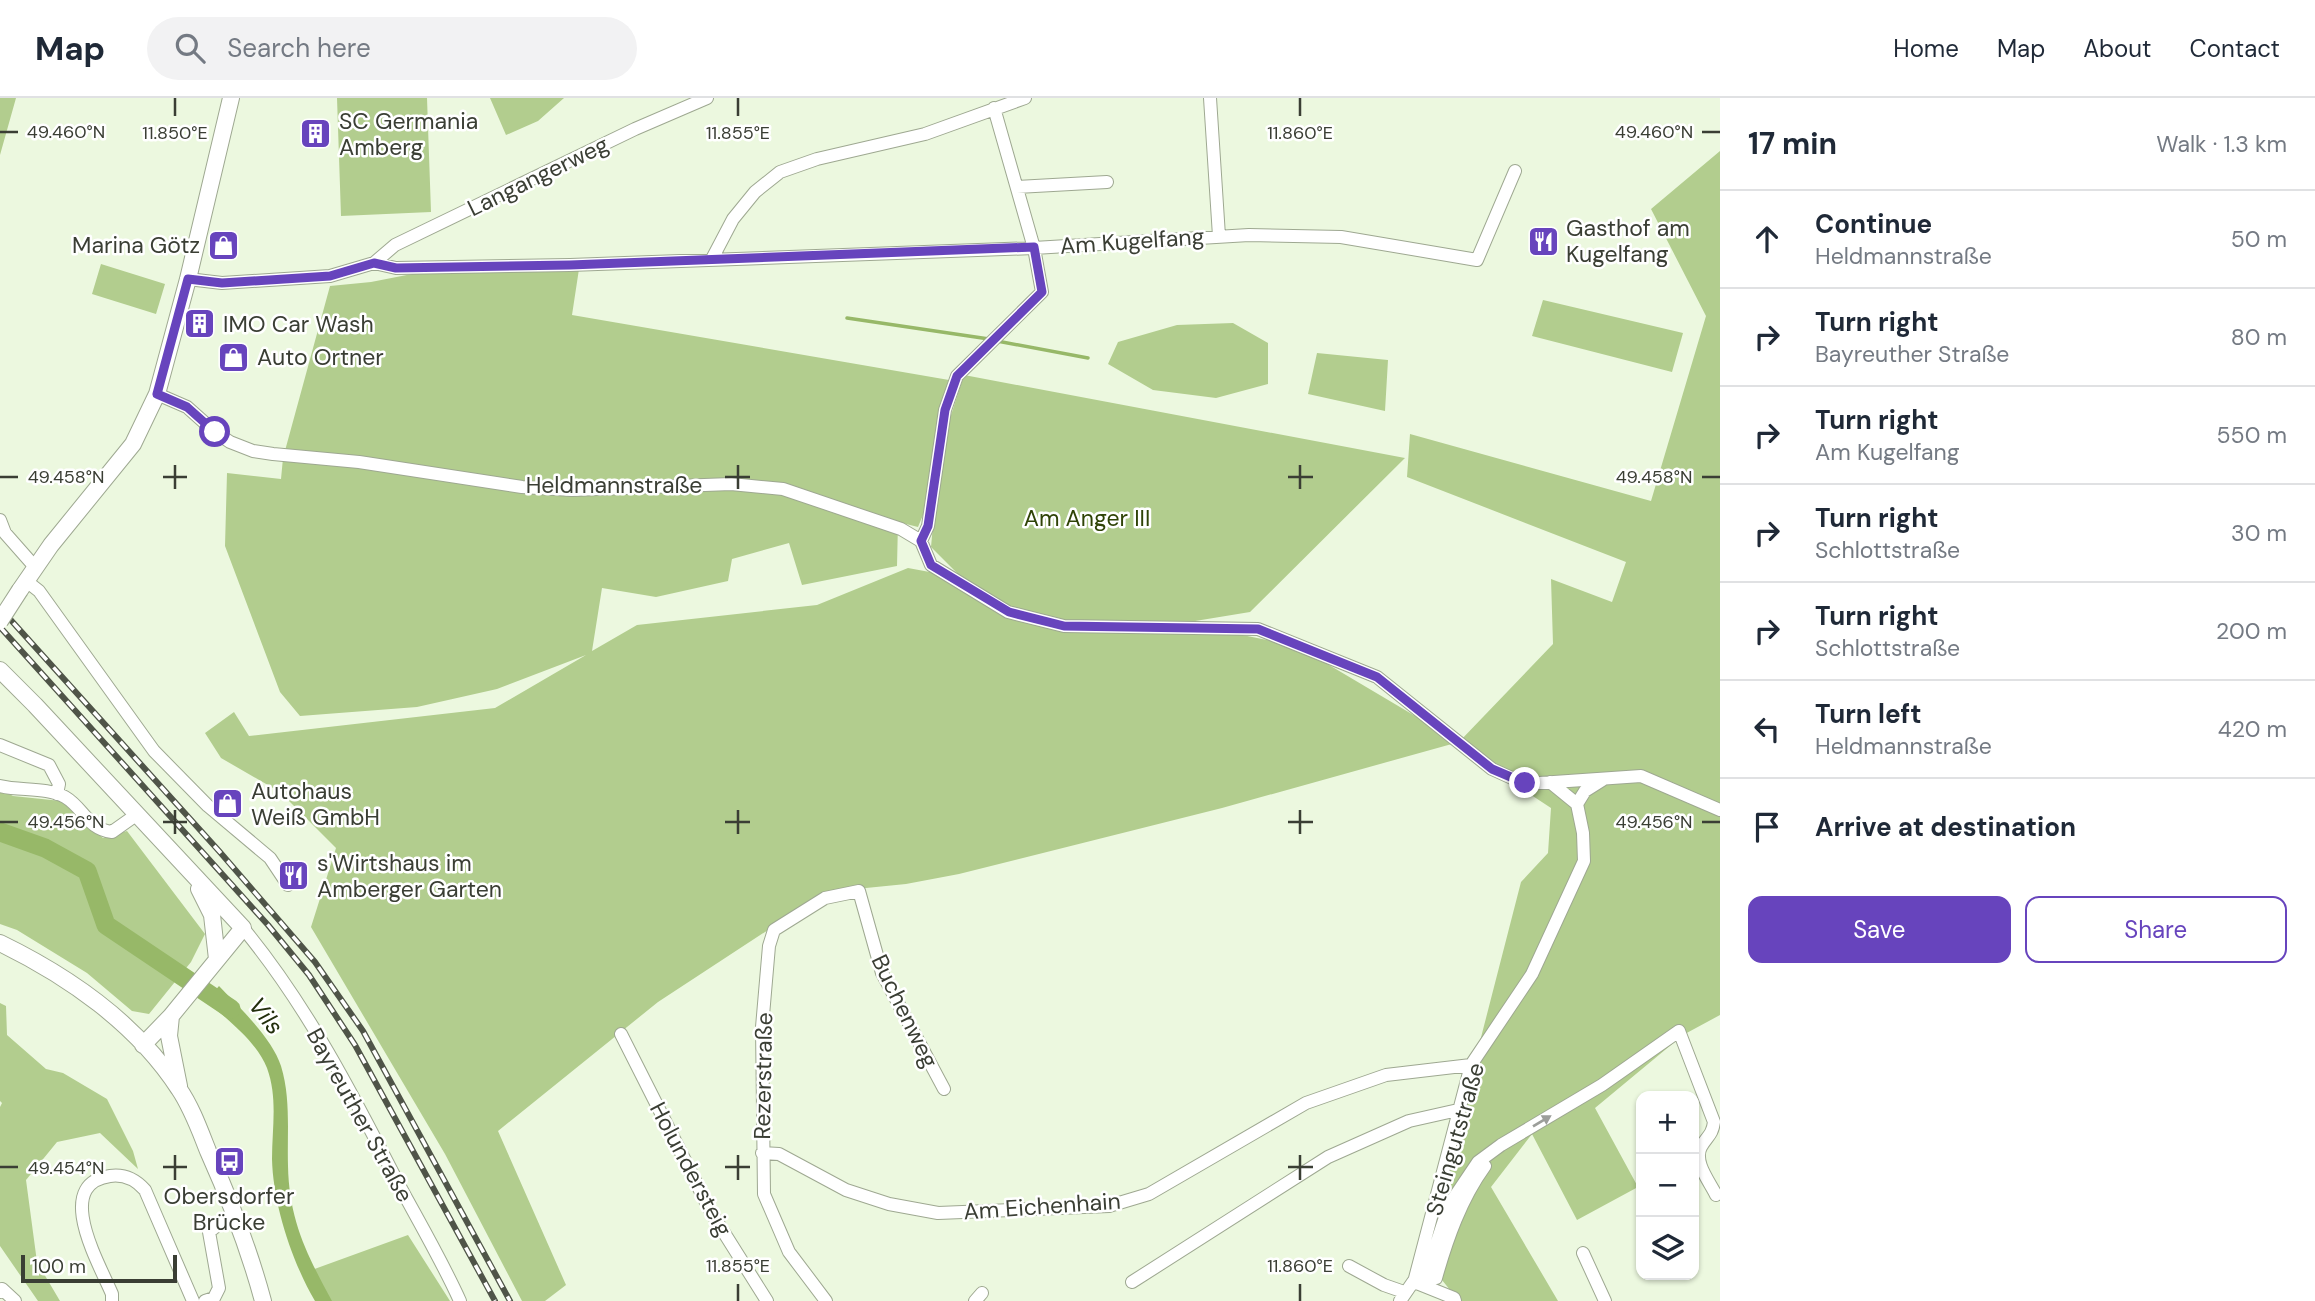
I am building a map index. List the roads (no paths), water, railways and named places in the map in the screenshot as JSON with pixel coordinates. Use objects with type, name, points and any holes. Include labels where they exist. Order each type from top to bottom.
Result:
[{"type":"main road","points":[[0,621],[27,579],[133,444],[157,394],[188,279],[231,98]]},
{"type":"main road","name":"Bayreuther Straße","points":[[0,670],[243,928]]},
{"type":"main road","name":"Bayreuther Straße","points":[[192,874],[212,915],[217,959]]},
{"type":"main road","points":[[143,1045],[163,1034],[171,1016],[243,928]]},
{"type":"main road","points":[[0,943],[36,960],[81,990],[143,1045],[180,1089]]},
{"type":"main road","points":[[163,1034],[180,1089],[237,1216],[263,1301]]},
{"type":"street","name":"Langangerweg","points":[[374,263],[395,245],[635,129],[707,98]]},
{"type":"street","points":[[712,259],[733,219],[755,192],[780,172],[817,159],[925,134],[1025,98]]},
{"type":"street","points":[[1210,98],[1219,236]]},
{"type":"street","points":[[994,108],[1034,247],[1042,292],[957,376],[945,410],[928,526],[921,541],[931,565],[1009,612],[1064,626],[1258,629],[1377,677],[1492,769],[1525,783],[1641,776],[1720,810]]},
{"type":"street","name":"Am Kugelfang","points":[[188,279],[222,283],[330,276],[374,263],[396,268],[570,265],[1034,247],[1219,236],[1341,237],[1476,260],[1515,171]]},
{"type":"street","points":[[1017,187],[1107,182]]},
{"type":"street","name":"Heldmannstraße","points":[[157,394],[187,407],[215,432],[230,442],[253,451],[359,462],[522,488],[572,490],[732,484],[783,489],[901,529],[921,541]]},
{"type":"street","points":[[0,520],[27,579],[39,591],[154,751],[208,806],[270,858],[288,885]]},
{"type":"street","points":[[0,745],[49,765],[59,784],[57,794]]},
{"type":"street","points":[[1550,782],[1577,804],[1585,791],[1605,778]]},
{"type":"street","points":[[0,786],[57,794],[67,798],[100,831],[112,832],[136,815]]},
{"type":"street","name":"Steingutstraße","points":[[1406,1292],[1471,1065],[1532,974],[1584,861],[1583,833],[1577,804]]},
{"type":"street","name":"Buchenweg","points":[[859,891],[882,973],[944,1089]]},
{"type":"street","name":"Rezerstraße","points":[[826,1301],[789,1252],[764,1194],[762,1027],[769,946],[774,930],[825,898],[859,891]]},
{"type":"street","name":"Bayreuther Straße","points":[[243,928],[268,958],[326,1051],[373,1133],[460,1301]]},
{"type":"street","name":"Steingutstraße","points":[[1406,1292],[1427,1272],[1449,1205],[1478,1162],[1501,1145],[1602,1085],[1679,1031],[1714,1122],[1713,1133],[1700,1149],[1699,1161],[1716,1195]]},
{"type":"street","name":"Holundersteig","points":[[621,1034],[711,1212],[767,1301]]},
{"type":"street","name":"Am Eichenhain","points":[[762,1153],[779,1153],[846,1190],[888,1204],[938,1213],[1109,1206],[1149,1194],[1306,1102],[1386,1075],[1471,1065]]},
{"type":"street","points":[[1132,1282],[1328,1157],[1409,1121],[1458,1110]]},
{"type":"street","points":[[111,1301],[112,1294],[86,1231],[80,1208],[89,1187],[99,1179],[110,1176],[131,1179],[145,1190],[192,1301]]},
{"type":"street","points":[[205,1301],[214,1298],[219,1288],[209,1231],[237,1216]]},
{"type":"street","points":[[1583,1253],[1605,1301]]},
{"type":"street","points":[[1349,1266],[1384,1285],[1406,1292],[1454,1298],[1455,1301]]},
{"type":"street","points":[[1,1290],[15,1301]]},
{"type":"waterway","points":[[847,318],[989,339]]},
{"type":"waterway","points":[[997,341],[1088,358]]},
{"type":"waterway","name":"Vils","points":[[0,832],[45,848],[87,871],[106,925],[231,1009]]},
{"type":"railway","points":[[0,608],[315,962],[363,1031],[510,1301]]},
{"type":"railway","points":[[0,627],[268,925],[309,975],[355,1045],[495,1301]]},
{"type":"place","name":"SC Germania Amberg","points":[[316,134]]},
{"type":"place","name":"Gasthof am Kugelfang","points":[[1543,241]]},
{"type":"place","name":"Marina Götz","points":[[223,245]]},
{"type":"place","name":"IMO Car Wash","points":[[200,324]]},
{"type":"place","name":"Auto Ortner","points":[[234,357]]},
{"type":"place","name":"Autohaus Weiß GmbH","points":[[228,804]]},
{"type":"place","name":"s'Wirtshaus im Amberger Garten","points":[[294,876]]},
{"type":"place","name":"Obersdorfer Brücke","points":[[229,1162]]},
{"type":"park label","name":"Am Anger III","points":[[1087,518]]}]
